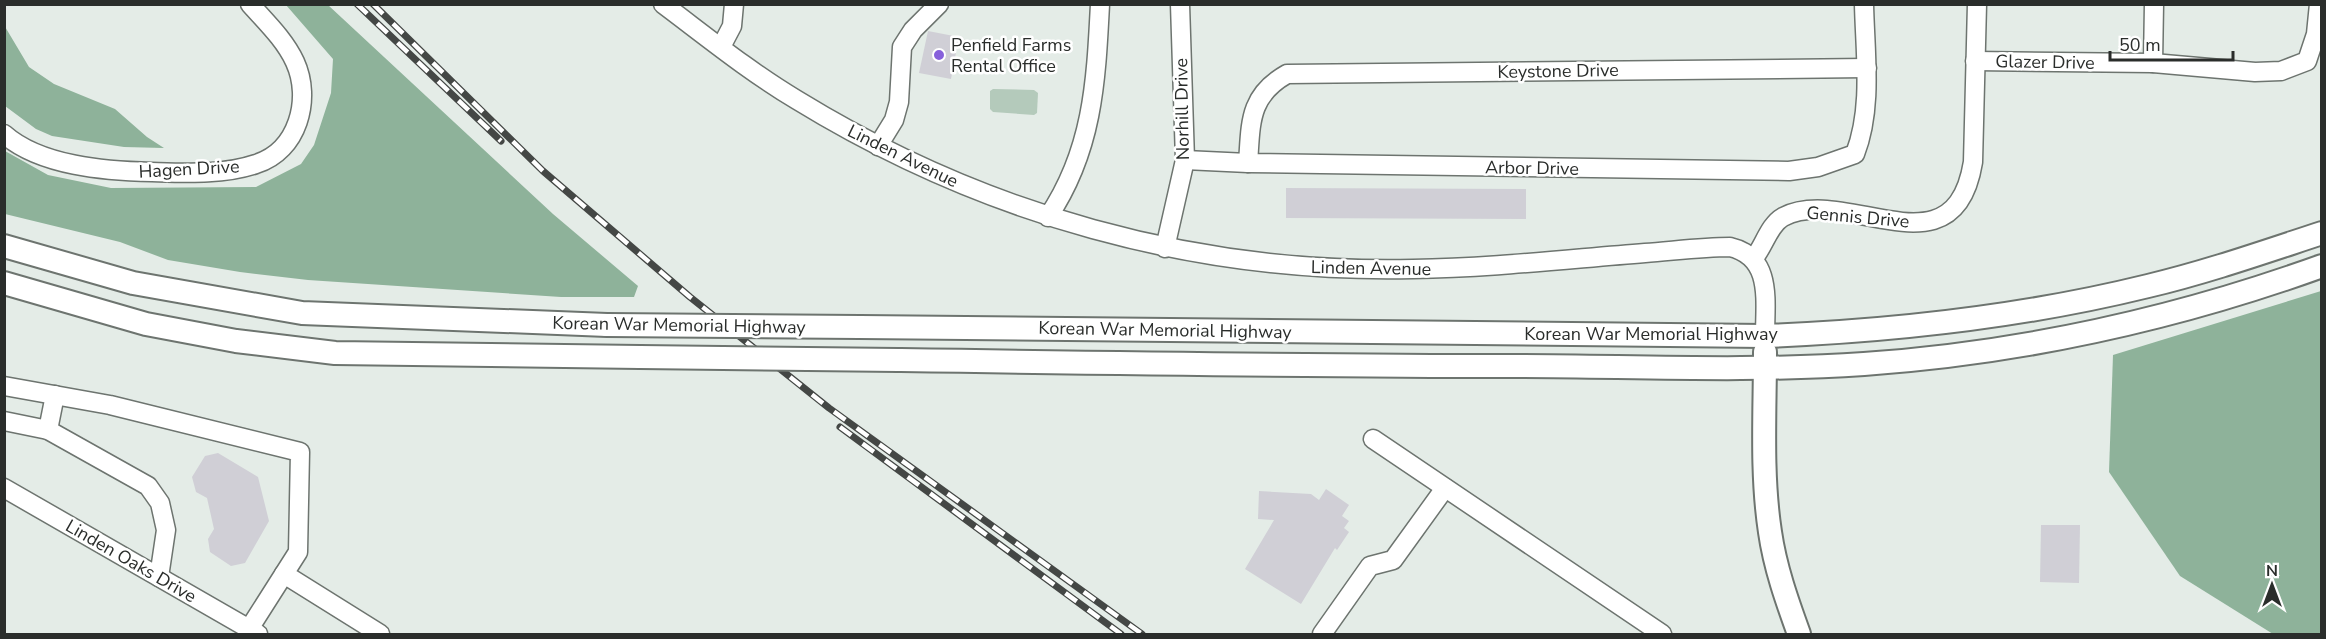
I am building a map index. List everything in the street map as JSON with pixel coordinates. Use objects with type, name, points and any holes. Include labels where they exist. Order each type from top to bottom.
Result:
[{"type":"main road","name":"Korean War Memorial Highway","points":[[4,246],[133,283],[302,313],[607,325],[1765,336],[1894,329],[2068,304],[2234,263],[2322,233]]},
{"type":"main road","name":"Korean War Memorial Highway","points":[[4,283],[146,324],[236,340],[335,353],[1280,366],[1765,366],[1876,363],[1982,351],[2087,333],[2172,314],[2322,266]]},
{"type":"main road","points":[[1765,336],[1766,473],[1770,533],[1781,580],[1799,634]]},
{"type":"street","name":"Hagen Drive","points":[[4,134],[16,144],[57,159],[106,170],[182,173],[234,169],[258,164],[278,153],[290,140],[298,123],[302,104],[301,82],[295,62],[283,42],[250,4]]},
{"type":"street","name":"Linden Avenue","points":[[663,4],[795,99],[878,146],[964,186],[1048,217],[1165,248],[1241,261],[1334,269],[1455,268],[1720,247],[1739,249],[1754,258]]},
{"type":"street","points":[[721,47],[732,26],[734,4]]},
{"type":"street","points":[[878,146],[894,120],[899,102],[902,47],[913,30],[939,4]]},
{"type":"street","points":[[1048,217],[1062,196],[1086,139],[1094,98],[1100,4]]},
{"type":"street","name":"Norhill Drive","points":[[1165,248],[1185,159],[1180,4]]},
{"type":"street","points":[[1864,4],[1867,68]]},
{"type":"street","name":"Gennis Drive","points":[[1754,258],[1774,225],[1780,219],[1798,212],[1831,211],[1907,222],[1928,221],[1947,214],[1962,196],[1970,179],[1974,136],[1977,4]]},
{"type":"street","points":[[2153,63],[2154,4]]},
{"type":"street","name":"Glazer Drive","points":[[1975,61],[2153,63],[2255,72],[2281,71],[2307,61],[2316,34],[2319,4]]},
{"type":"street","name":"Arbor Drive","points":[[1185,159],[1248,163],[1789,171],[1818,167],[1856,153],[1863,134],[1867,68]]},
{"type":"street","name":"Keystone Drive","points":[[1248,163],[1252,112],[1271,83],[1287,74],[1867,68]]},
{"type":"street","points":[[1754,258],[1764,279],[1765,336]]},
{"type":"street","points":[[4,386],[110,405],[300,452],[298,552],[253,632]]},
{"type":"street","points":[[48,430],[55,395]]},
{"type":"street","points":[[4,421],[48,430],[148,486],[160,503],[166,530],[159,577]]},
{"type":"street","points":[[1373,439],[1662,634]]},
{"type":"street","name":"Linden Oaks Drive","points":[[4,488],[253,632]]},
{"type":"street","points":[[1322,634],[1370,566],[1393,560],[1445,488]]},
{"type":"street","points":[[284,574],[380,634]]},
{"type":"green space","points":[[286,5],[328,5],[553,214],[638,286],[634,297],[561,297],[308,280],[240,272],[168,260],[120,242],[5,214],[5,151],[48,175],[111,188],[256,187],[301,164],[314,145],[331,93],[333,59]]},
{"type":"green space","points":[[4,25],[29,67],[54,84],[115,109],[147,137],[164,148],[124,147],[52,136],[36,129],[5,106]]},
{"type":"green space","points":[[993,89],[1034,90],[1038,93],[1037,113],[1034,115],[993,112],[990,109],[990,91]]},
{"type":"green space","points":[[2321,291],[2321,634],[2273,634],[2180,576],[2109,472],[2113,355]]},
{"type":"building","name":"Penfield Farms Rental Office","points":[[928,31],[959,37],[951,79],[919,73]]},
{"type":"building","points":[[1286,188],[1526,189],[1526,219],[1286,218]]},
{"type":"building","points":[[218,453],[258,477],[269,521],[245,563],[231,566],[210,552],[208,539],[214,529],[207,498],[196,492],[192,477],[205,456]]},
{"type":"building","points":[[1326,489],[1349,505],[1342,516],[1349,521],[1344,528],[1349,532],[1337,550],[1335,548],[1301,604],[1245,569],[1274,520],[1258,519],[1259,491],[1311,494],[1319,500]]},
{"type":"building","points":[[2041,525],[2080,525],[2079,583],[2040,582]]},
{"type":"railway","points":[[357,4],[501,141]]},
{"type":"railway","points":[[373,4],[543,171],[690,297],[829,408],[1142,634]]},
{"type":"railway","points":[[840,427],[1121,634]]},
{"type":"place","name":"Penfield Farms Rental Office","points":[[939,55]]}]
